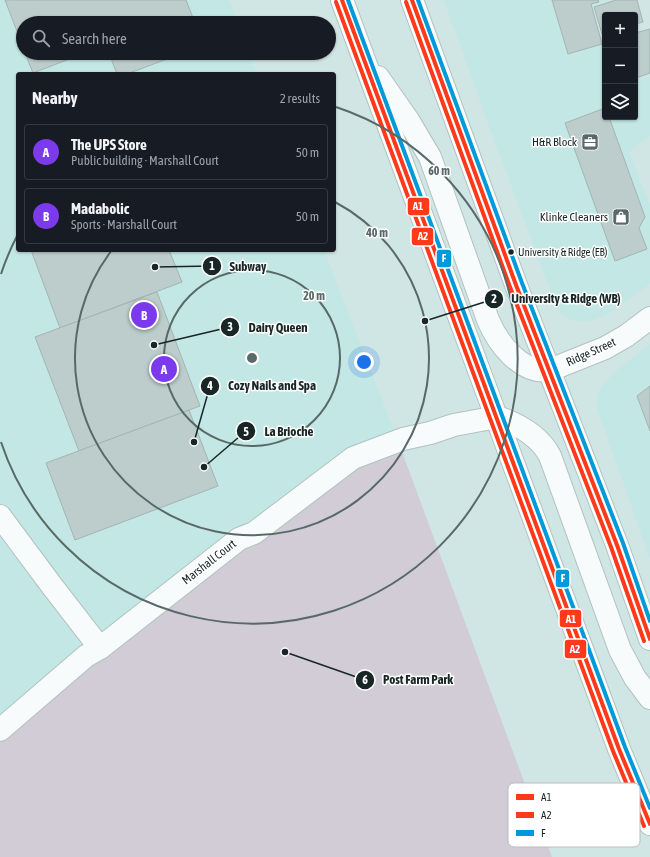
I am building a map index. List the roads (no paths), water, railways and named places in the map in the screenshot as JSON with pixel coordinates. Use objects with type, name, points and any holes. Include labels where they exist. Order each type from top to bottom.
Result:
[{"type":"main road","points":[[342,0],[619,749],[633,783]]},
{"type":"main road","points":[[412,0],[516,285],[617,545],[650,639]]},
{"type":"main road","points":[[361,54],[404,114],[430,157],[488,320],[496,336],[513,356],[524,365],[538,370],[550,370]]},
{"type":"main road","name":"Ridge Street","points":[[550,370],[605,348],[623,338],[650,318]]},
{"type":"main road","points":[[497,417],[517,424],[540,442],[550,456],[620,650],[630,670],[650,698]]},
{"type":"main road","name":"Marshall Court","points":[[0,730],[86,656],[100,648],[239,539],[254,533],[353,458],[403,439],[430,433],[454,425],[497,417]]},
{"type":"main road","points":[[0,516],[100,648]]},
{"type":"main road","points":[[640,800],[650,824]]},
{"type":"place","name":"H&R Block","points":[[590,142]]},
{"type":"place","name":"Klinke Cleaners","points":[[621,217]]},
{"type":"place","name":"University & Ridge (EB)","points":[[511,252]]},
{"type":"place","name":"Subway","points":[[155,267]]},
{"type":"place","name":"Madabolic","points":[[144,315]]},
{"type":"place","name":"University & Ridge (WB)","points":[[425,321]]},
{"type":"place","name":"Dairy Queen","points":[[154,345]]},
{"type":"place","name":"The UPS Store","points":[[164,369]]},
{"type":"place","name":"Cozy Nails and Spa","points":[[194,442]]},
{"type":"place","name":"La Brioche","points":[[204,467]]},
{"type":"place","name":"Post Farm Park","points":[[285,652]]}]
